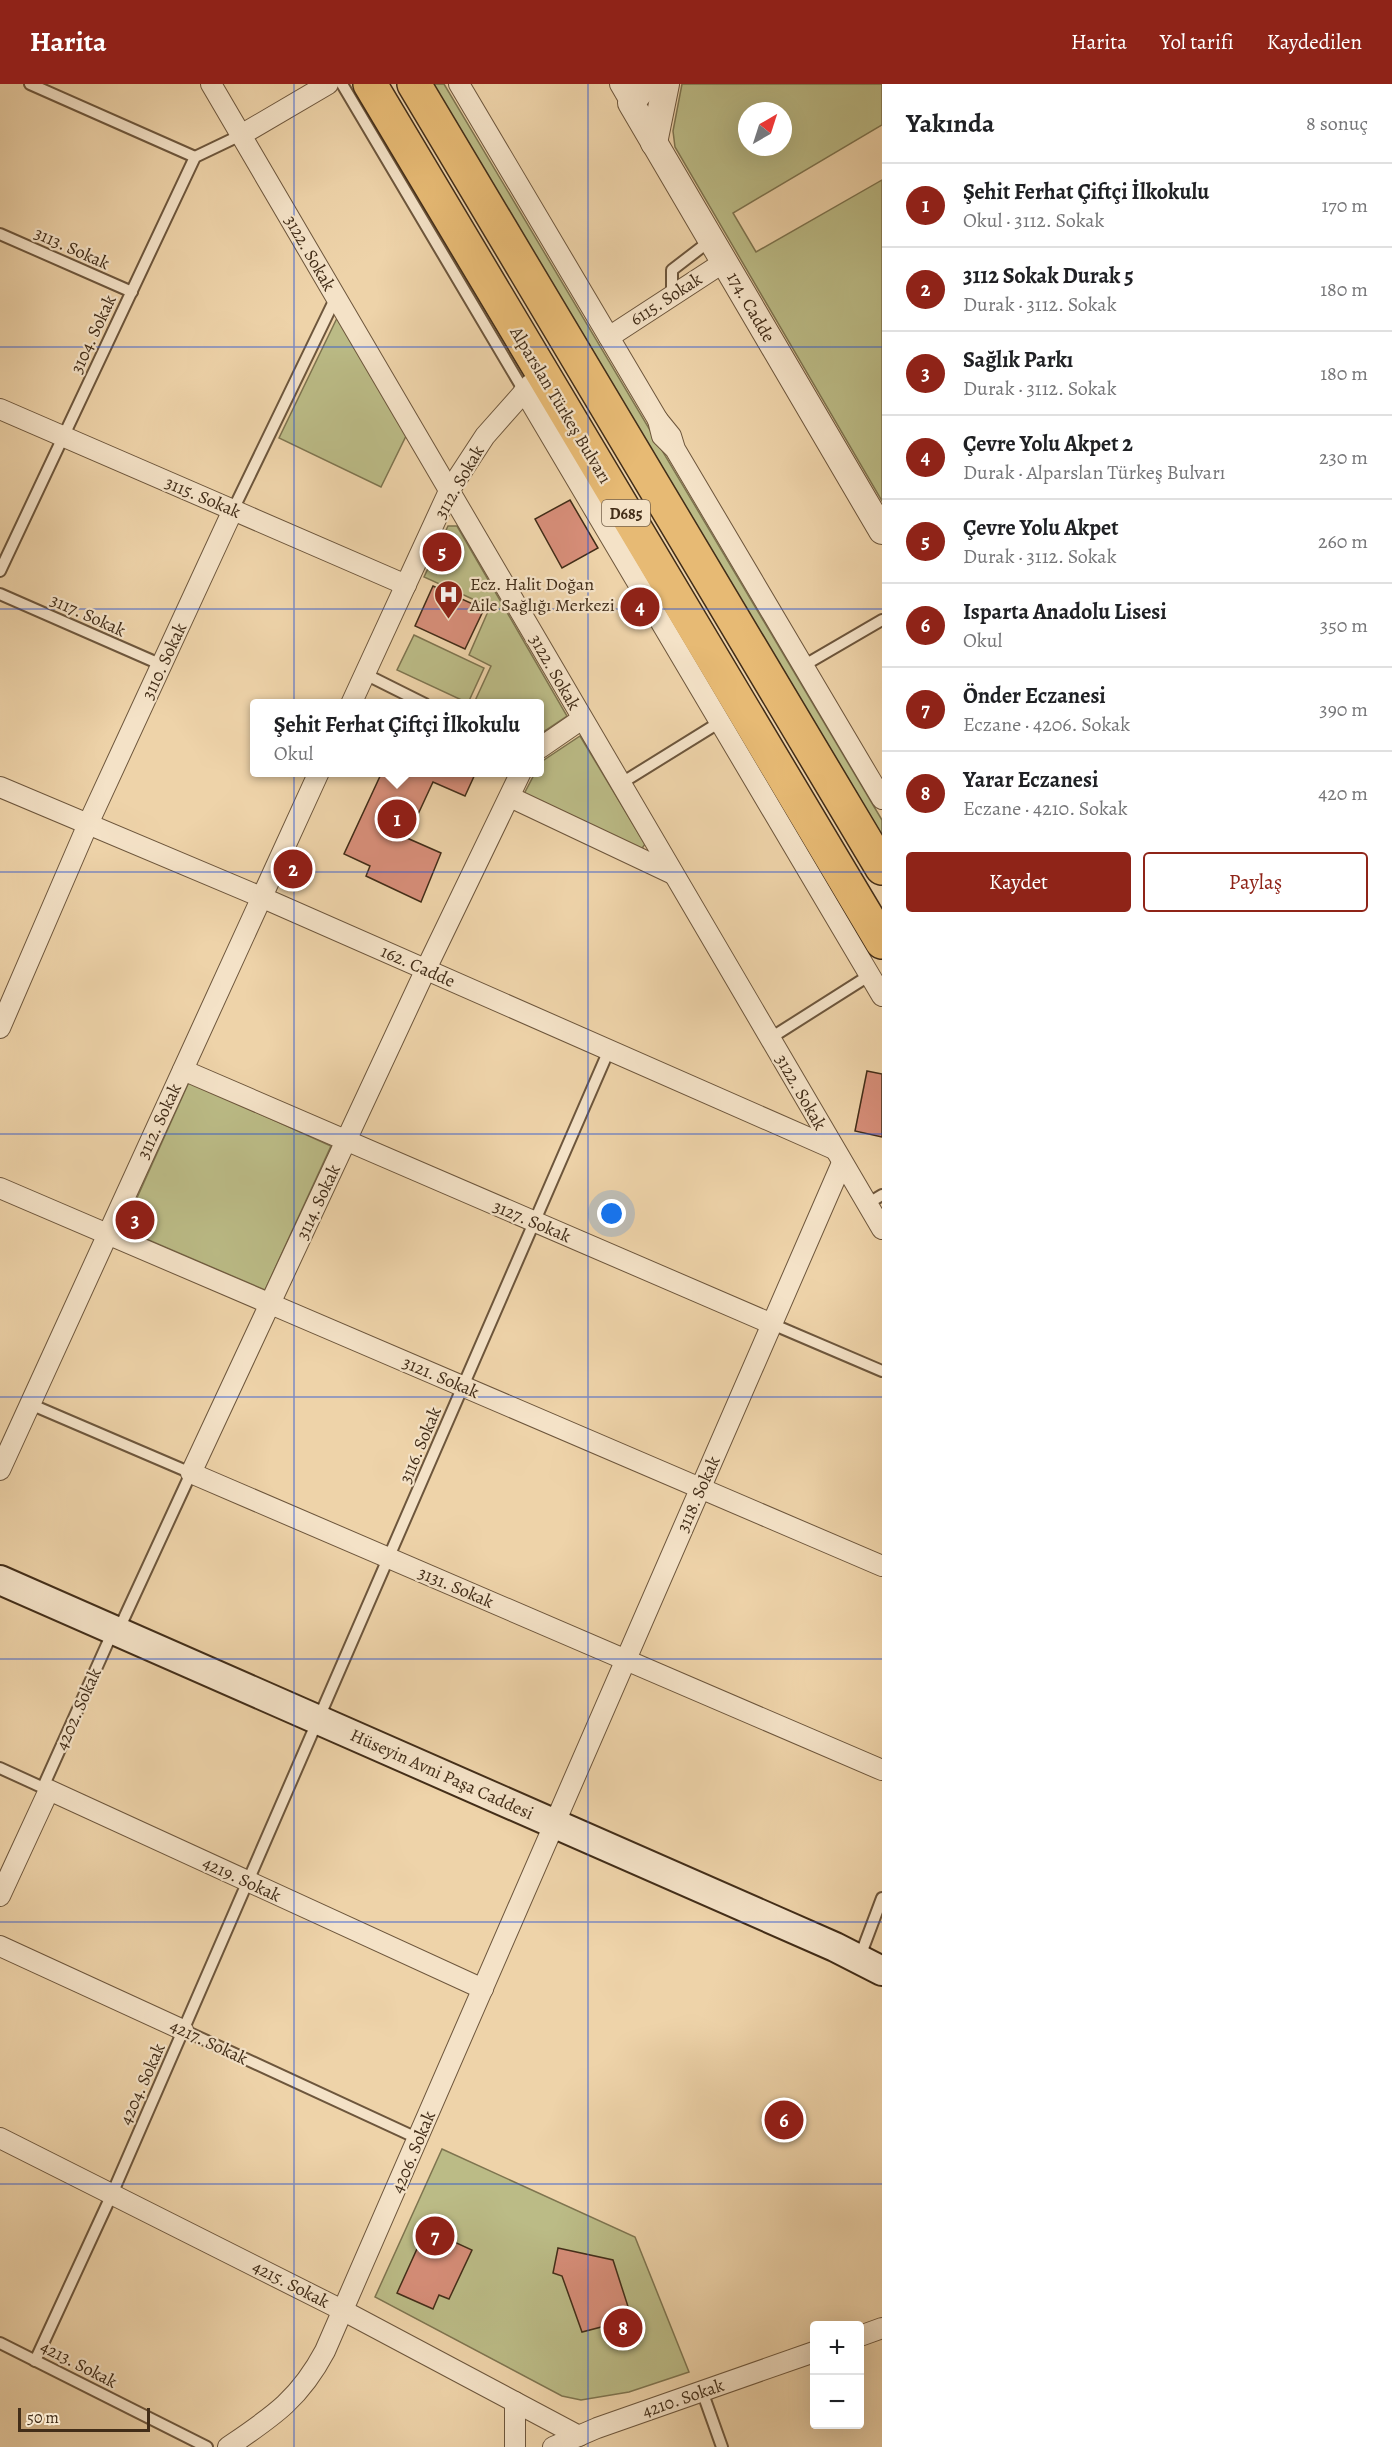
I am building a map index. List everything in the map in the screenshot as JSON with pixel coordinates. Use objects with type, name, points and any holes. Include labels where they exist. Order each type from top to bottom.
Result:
[{"type":"highway","name":"Alparslan Türkeş Bulvarı","points":[[370,84],[533,382],[882,942]]},
{"type":"highway","name":"D685","points":[[414,84],[882,868]]},
{"type":"main road","name":"Hüseyin Avni Paşa Caddesi","points":[[0,1581],[870,1965]]},
{"type":"street","name":"3122. Sokak","points":[[211,84],[838,1156],[874,1200],[882,1229]]},
{"type":"street","points":[[241,135],[328,84]]},
{"type":"street","points":[[459,84],[658,420],[672,436],[675,449],[882,799]]},
{"type":"street","points":[[654,143],[666,84]]},
{"type":"street","name":"174. Cadde","points":[[633,90],[654,143],[882,531]]},
{"type":"street","name":"6115. Sokak","points":[[609,337],[724,262]]},
{"type":"street","points":[[533,382],[720,722],[882,996]]},
{"type":"street","name":"3112. Sokak","points":[[353,699],[449,491],[485,436],[533,382]]},
{"type":"street","name":"3115. Sokak","points":[[0,410],[406,585]]},
{"type":"street","name":"3110. Sokak","points":[[0,1028],[5,1002],[234,510]]},
{"type":"street","points":[[544,745],[582,718]]},
{"type":"street","name":"3112. Sokak","points":[[0,1470],[317,777]]},
{"type":"street","name":"3114. Sokak","points":[[191,1473],[426,969],[519,777]]},
{"type":"street","name":"162. Cadde","points":[[0,787],[426,969],[609,1050],[838,1156]]},
{"type":"street","points":[[510,796],[673,874]]},
{"type":"street","name":"3127. Sokak","points":[[183,1070],[772,1324]]},
{"type":"street","name":"3118. Sokak","points":[[555,1824],[772,1324],[838,1156]]},
{"type":"street","name":"3121. Sokak","points":[[0,1188],[882,1566]]},
{"type":"street","name":"3131. Sokak","points":[[191,1473],[882,1770]]},
{"type":"street","name":"4219. Sokak","points":[[46,1789],[483,1989]]},
{"type":"street","name":"4202. Sokak","points":[[0,1896],[46,1789]]},
{"type":"street","name":"4206. Sokak","points":[[228,2447],[268,2421],[294,2397],[317,2367],[344,2311],[555,1824]]},
{"type":"street","name":"4217. Sokak","points":[[0,1946],[183,2030]]},
{"type":"street","name":"4215. Sokak","points":[[0,2138],[344,2311],[579,2436]]},
{"type":"street","points":[[864,2335],[882,2328]]},
{"type":"street","name":"4210. Sokak","points":[[553,2447],[810,2353]]},
{"type":"street","points":[[515,2402],[515,2447]]},
{"type":"lane","points":[[30,84],[195,156],[241,135]]},
{"type":"lane","points":[[342,84],[533,382]]},
{"type":"lane","name":"3104. Sokak","points":[[0,572],[195,156]]},
{"type":"lane","name":"3113. Sokak","points":[[0,234],[132,292]]},
{"type":"lane","points":[[672,295],[672,270],[711,239]]},
{"type":"lane","name":"3110. Sokak","points":[[234,510],[336,297]]},
{"type":"lane","name":"3117. Sokak","points":[[0,594],[162,665]]},
{"type":"lane","points":[[803,666],[882,621]]},
{"type":"lane","points":[[365,674],[415,699]]},
{"type":"lane","points":[[620,784],[720,722]]},
{"type":"lane","points":[[769,1039],[870,975]]},
{"type":"lane","name":"3116. Sokak","points":[[318,1720],[609,1050]]},
{"type":"lane","name":"3127. Sokak","points":[[772,1324],[882,1371]]},
{"type":"lane","name":"3131. Sokak","points":[[30,1404],[191,1473]]},
{"type":"lane","name":"3114. Sokak","points":[[116,1631],[191,1473]]},
{"type":"lane","name":"4202. Sokak","points":[[46,1789],[116,1631]]},
{"type":"lane","name":"4204. Sokak","points":[[35,2361],[112,2194],[318,1720]]},
{"type":"lane","name":"4219. Sokak","points":[[0,1768],[46,1789]]},
{"type":"lane","points":[[870,1965],[882,1898]]},
{"type":"lane","name":"4217. Sokak","points":[[183,2030],[419,2139]]},
{"type":"lane","name":"4213. Sokak","points":[[0,2343],[207,2447]]},
{"type":"lane","points":[[702,2391],[722,2447]]},
{"type":"green space","points":[[433,84],[444,84],[882,820],[882,838]]},
{"type":"green space","points":[[682,84],[882,84],[882,125],[733,213],[756,252],[882,180],[882,501],[675,147],[673,131]]},
{"type":"green space","points":[[338,316],[407,434],[381,487],[279,438]]},
{"type":"green space","points":[[448,526],[457,526],[567,716],[544,731],[544,699],[476,699],[491,666],[469,655],[490,607],[424,577]]},
{"type":"green space","points":[[414,635],[484,668],[470,699],[459,699],[397,670]]},
{"type":"green space","points":[[580,736],[645,844],[641,850],[524,794],[533,777],[544,777],[544,760]]},
{"type":"green space","points":[[189,1082],[331,1146],[265,1290],[123,1229]]},
{"type":"green space","points":[[442,2149],[635,2237],[689,2372],[629,2392],[581,2400],[562,2396],[375,2297]]},
{"type":"building","points":[[570,500],[598,548],[562,568],[535,519]]},
{"type":"building","name":"Ecz. Halit Doğan Aile Sağlığı Merkezi","points":[[433,586],[484,609],[465,649],[415,626]]},
{"type":"building","points":[[380,777],[474,777],[465,796],[433,782],[407,838],[441,853],[421,902],[366,876],[370,866],[344,854]]},
{"type":"building","points":[[867,1071],[882,1074],[882,1137],[855,1131]]},
{"type":"building","points":[[426,2229],[472,2250],[449,2299],[439,2295],[433,2309],[397,2293]]},
{"type":"building","points":[[558,2248],[613,2260],[632,2319],[582,2332],[562,2276],[553,2273]]},
{"type":"place","name":"Çevre Yolu Akpet","points":[[442,552]]},
{"type":"place","name":"Çevre Yolu Akpet 2","points":[[640,607]]},
{"type":"place","name":"Ecz. Halit Doğan Aile Sağlığı Merkezi","points":[[449,620]]},
{"type":"place","name":"Şehit Ferhat Çiftçi İlkokulu","points":[[397,819]]},
{"type":"place","name":"3112 Sokak Durak 5","points":[[293,869]]},
{"type":"place","name":"Sağlık Parkı","points":[[135,1220]]},
{"type":"place","name":"Isparta Anadolu Lisesi","points":[[784,2120]]},
{"type":"place","name":"Önder Eczanesi","points":[[435,2236]]},
{"type":"place","name":"Yarar Eczanesi","points":[[623,2328]]}]
